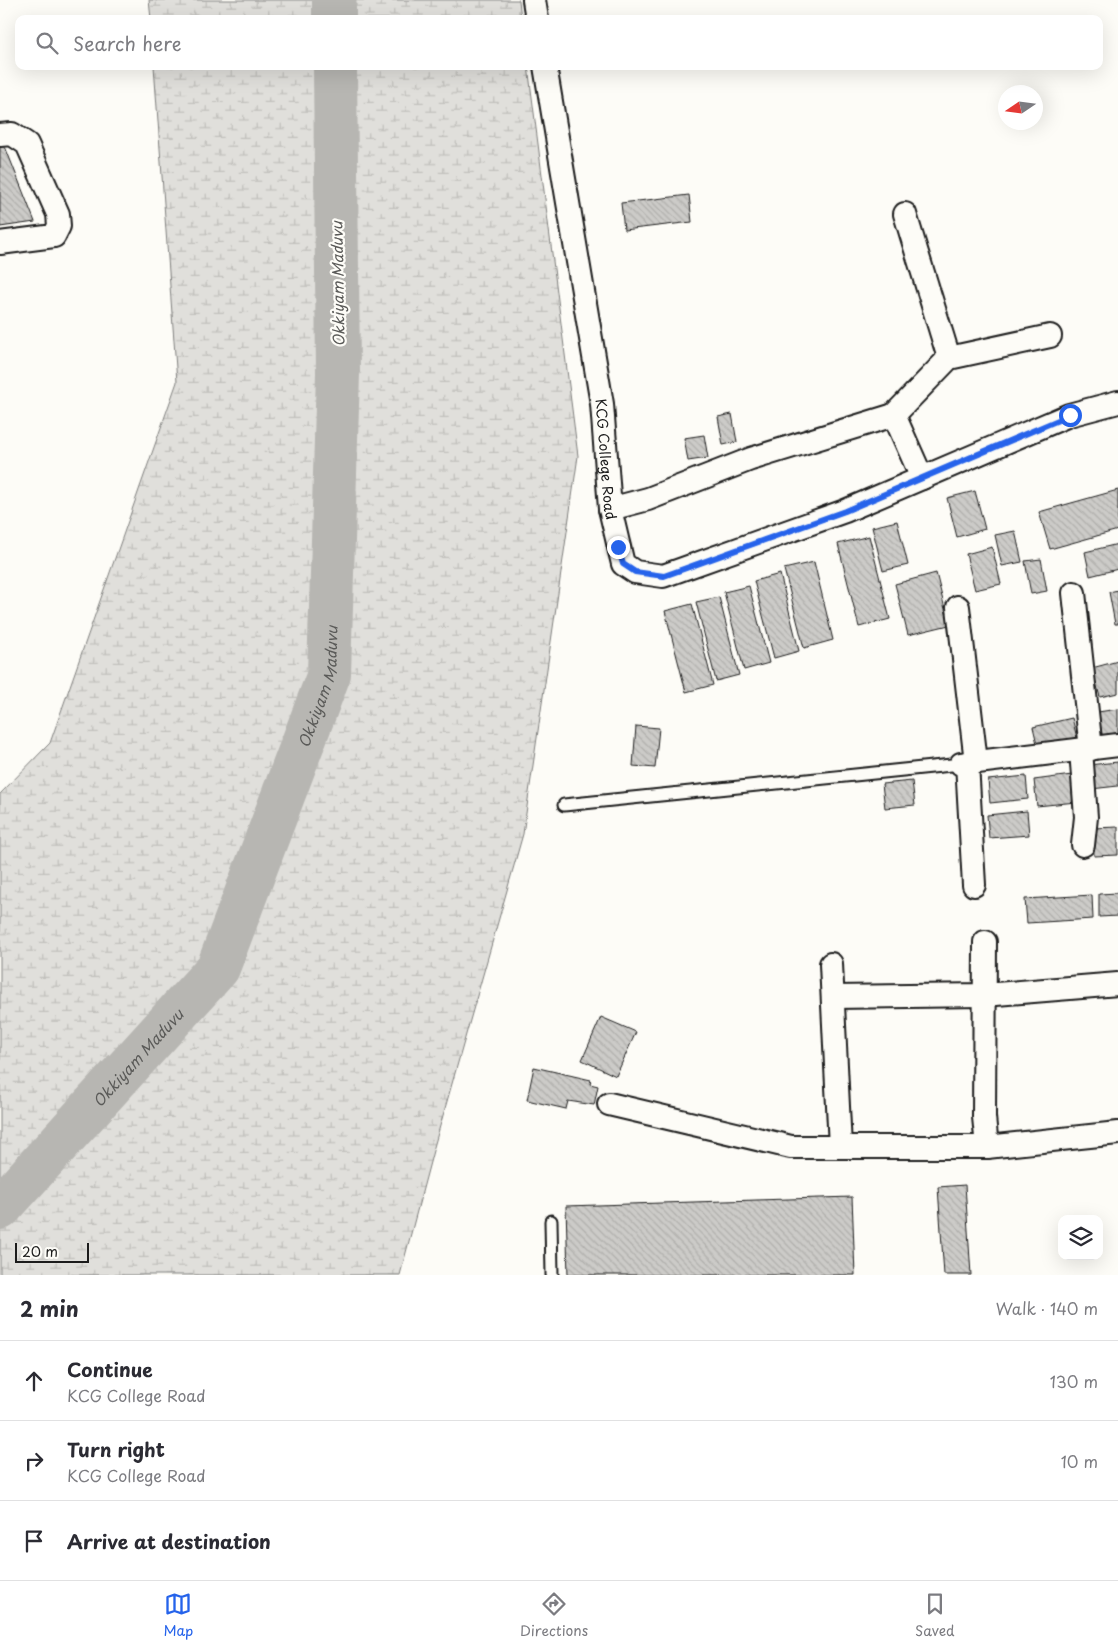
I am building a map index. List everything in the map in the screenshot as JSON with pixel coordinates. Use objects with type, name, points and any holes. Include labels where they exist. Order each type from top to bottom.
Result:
[{"type":"street","points":[[534,0],[536,15]]},
{"type":"street","name":"KCG College Road","points":[[546,70],[602,404],[610,509],[623,564],[635,572],[664,576],[845,511],[1070,415],[1118,402]]},
{"type":"street","points":[[0,135],[12,134],[27,144],[58,214],[59,226],[54,236],[0,243]]},
{"type":"street","points":[[905,214],[949,358]]},
{"type":"street","points":[[610,509],[648,499],[751,459],[894,415],[949,358],[1050,336]]},
{"type":"street","points":[[894,415],[922,478]]},
{"type":"street","points":[[1074,593],[1086,749],[1086,818],[1083,845]]},
{"type":"street","points":[[958,607],[974,885]]},
{"type":"street","points":[[968,763],[1118,745]]},
{"type":"street","points":[[986,942],[984,1117],[987,1147]]},
{"type":"street","points":[[831,964],[840,1147]]},
{"type":"street","points":[[833,997],[984,995],[1118,984]]},
{"type":"street","points":[[609,1104],[792,1147],[987,1147],[1118,1133]]},
{"type":"lane","points":[[564,805],[968,763]]},
{"type":"lane","points":[[551,1221],[552,1275]]},
{"type":"green space","points":[[149,0],[519,0],[521,15],[151,15]]},
{"type":"green space","points":[[154,70],[529,70],[578,456],[523,834],[434,1147],[400,1275],[0,1275],[0,794],[50,743],[177,382]]},
{"type":"building","points":[[4,144],[35,222],[0,227],[0,145]]},
{"type":"building","points":[[689,195],[692,222],[624,230],[621,203]]},
{"type":"building","points":[[732,414],[737,442],[723,445],[718,417]]},
{"type":"building","points":[[704,435],[708,458],[688,461],[684,438]]},
{"type":"building","points":[[1118,490],[1118,530],[1050,549],[1039,512]]},
{"type":"building","points":[[975,491],[985,529],[957,537],[947,498]]},
{"type":"building","points":[[897,521],[908,565],[883,571],[872,527]]},
{"type":"building","points":[[1015,531],[1022,562],[1002,566],[995,535]]},
{"type":"building","points":[[869,536],[890,619],[859,627],[838,544]]},
{"type":"building","points":[[1118,544],[1118,569],[1090,576],[1085,552]]},
{"type":"building","points":[[992,547],[1001,584],[975,590],[966,554]]},
{"type":"building","points":[[1041,559],[1047,591],[1031,594],[1025,561]]},
{"type":"building","points":[[814,562],[833,640],[804,648],[784,569]]},
{"type":"building","points":[[936,573],[949,625],[908,635],[895,584]]},
{"type":"building","points":[[780,574],[799,651],[774,658],[754,581]]},
{"type":"building","points":[[749,586],[769,663],[744,670],[724,592]]},
{"type":"building","points":[[1118,590],[1118,624],[1115,624],[1109,592]]},
{"type":"building","points":[[719,597],[739,675],[716,681],[696,602]]},
{"type":"building","points":[[692,604],[713,685],[686,692],[665,611]]},
{"type":"building","points":[[1118,661],[1118,693],[1100,697],[1092,668]]},
{"type":"building","points":[[1118,709],[1118,733],[1102,735],[1098,712]]},
{"type":"building","points":[[1072,718],[1078,742],[1039,752],[1033,727]]},
{"type":"building","points":[[636,726],[659,728],[655,768],[633,766]]},
{"type":"building","points":[[1118,762],[1118,786],[1091,789],[1088,765]]},
{"type":"building","points":[[1072,775],[1076,802],[1037,806],[1034,780]]},
{"type":"building","points":[[1026,776],[1028,799],[990,803],[988,780]]},
{"type":"building","points":[[912,781],[915,805],[885,808],[882,784]]},
{"type":"building","points":[[1027,811],[1029,835],[989,838],[987,815]]},
{"type":"building","points":[[1118,827],[1118,855],[1094,856],[1093,828]]},
{"type":"building","points":[[1118,893],[1118,916],[1099,917],[1099,894]]},
{"type":"building","points":[[1092,895],[1093,919],[1027,923],[1025,899]]},
{"type":"building","points":[[601,1017],[636,1032],[616,1076],[582,1060]]},
{"type":"building","points":[[534,1067],[591,1080],[590,1084],[598,1086],[594,1105],[568,1101],[566,1109],[527,1100]]},
{"type":"building","points":[[965,1185],[971,1275],[944,1275],[938,1187]]},
{"type":"building","points":[[852,1197],[855,1275],[568,1275],[566,1206]]},
{"type":"waterway","name":"Okkiyam Maduvu","points":[[334,0],[334,15]]},
{"type":"waterway","name":"Okkiyam Maduvu","points":[[0,1208],[218,968],[329,674],[338,373],[335,70]]},
{"type":"route","points":[[618,547],[623,564],[635,572],[664,576],[845,511],[1070,415]]}]
